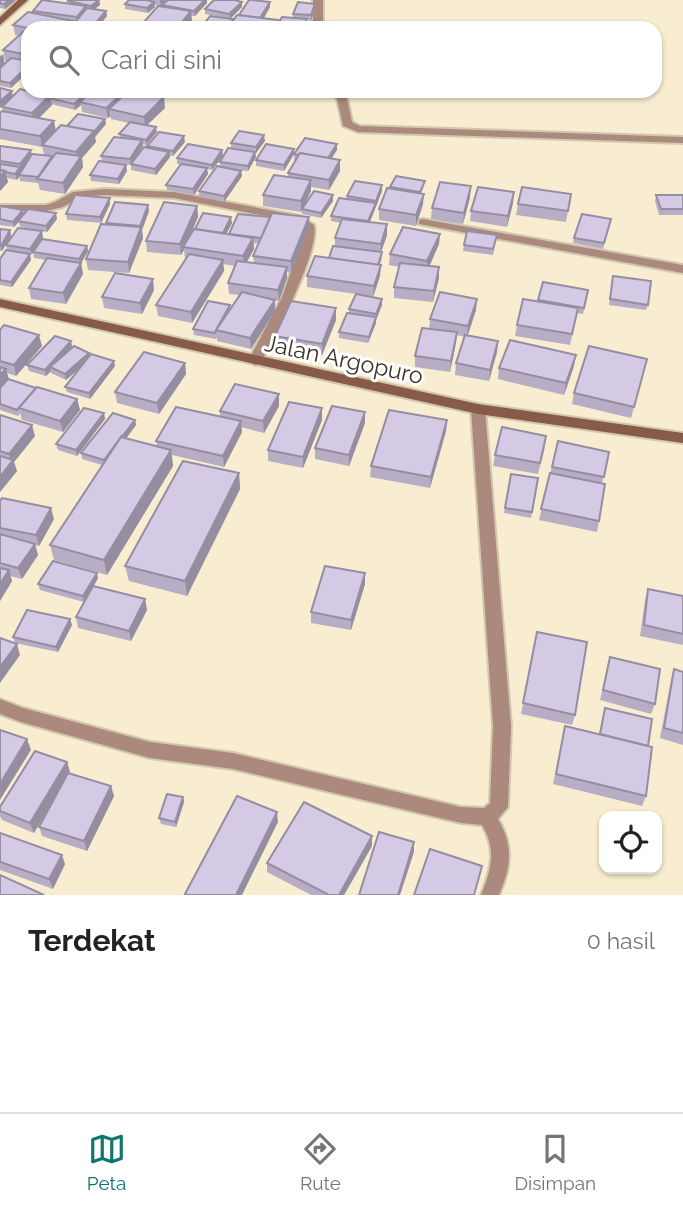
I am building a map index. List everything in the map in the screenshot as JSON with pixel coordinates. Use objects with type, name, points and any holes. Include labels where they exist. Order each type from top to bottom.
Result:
[{"type":"street","points":[[0,22],[23,0]]},
{"type":"street","points":[[318,0],[318,21]]},
{"type":"street","points":[[342,98],[347,124],[358,129],[683,140]]},
{"type":"street","points":[[0,208],[46,208],[59,205],[76,194],[97,192],[174,195],[300,219],[310,227],[309,237],[288,298],[255,362]]},
{"type":"street","points":[[423,222],[683,269]]},
{"type":"street","name":"Jalan Argopuro","points":[[0,303],[255,362],[478,409],[683,438]]},
{"type":"street","points":[[0,706],[21,715],[150,750],[233,761],[461,815],[487,817],[499,807],[502,726],[478,409]]},
{"type":"street","points":[[487,817],[499,836],[501,850],[500,870],[490,895]]},
{"type":"building","points":[[42,0],[86,6],[77,17],[33,11]]},
{"type":"building","points":[[69,0],[99,0],[91,6]]},
{"type":"building","points":[[129,0],[154,2],[147,8],[125,4]]},
{"type":"building","points":[[168,0],[205,0],[194,11],[162,5]]},
{"type":"building","points":[[214,0],[242,2],[229,14],[205,9]]},
{"type":"building","points":[[249,0],[270,2],[260,18],[239,15]]},
{"type":"building","points":[[298,2],[315,4],[311,15],[293,14]]},
{"type":"building","points":[[158,6],[191,11],[183,21],[145,21]]},
{"type":"building","points":[[87,8],[106,11],[97,21],[76,21]]},
{"type":"building","points":[[28,12],[73,21],[21,21],[21,27],[13,25]]},
{"type":"building","points":[[237,15],[278,20],[277,21],[233,21]]},
{"type":"building","points":[[210,16],[233,19],[231,21],[206,21]]},
{"type":"building","points":[[282,17],[307,19],[306,21],[280,21]]},
{"type":"building","points":[[21,34],[21,54],[3,50]]},
{"type":"building","points":[[11,58],[21,60],[21,73],[10,83],[0,81],[0,68]]},
{"type":"building","points":[[0,88],[12,91],[0,101]]},
{"type":"building","points":[[20,89],[21,98],[47,98],[32,113],[2,107]]},
{"type":"building","points":[[49,98],[81,98],[74,104]]},
{"type":"building","points":[[84,98],[117,98],[106,108],[80,102]]},
{"type":"building","points":[[121,98],[163,98],[144,117],[109,109]]},
{"type":"building","points":[[2,111],[54,121],[40,136],[0,129]]},
{"type":"building","points":[[78,114],[105,119],[94,132],[67,126]]},
{"type":"building","points":[[130,122],[156,127],[146,140],[119,134]]},
{"type":"building","points":[[61,125],[94,131],[76,152],[42,145]]},
{"type":"building","points":[[239,131],[264,135],[256,147],[231,143]]},
{"type":"building","points":[[159,132],[184,136],[173,151],[147,146]]},
{"type":"building","points":[[114,137],[142,140],[130,159],[101,156]]},
{"type":"building","points":[[305,138],[337,144],[328,158],[294,154]]},
{"type":"building","points":[[188,144],[222,150],[212,165],[177,158]]},
{"type":"building","points":[[266,144],[294,149],[284,165],[256,160]]},
{"type":"building","points":[[0,146],[31,150],[20,164],[0,161]]},
{"type":"building","points":[[144,147],[169,152],[155,169],[131,164]]},
{"type":"building","points":[[228,148],[255,152],[248,166],[220,162]]},
{"type":"building","points":[[56,153],[81,156],[63,183],[37,179]]},
{"type":"building","points":[[300,153],[340,160],[329,180],[288,173]]},
{"type":"building","points":[[32,154],[52,156],[38,177],[19,175]]},
{"type":"building","points":[[99,161],[126,165],[118,179],[90,175]]},
{"type":"building","points":[[0,164],[20,167],[15,174],[0,170]]},
{"type":"building","points":[[181,164],[207,168],[193,189],[166,185]]},
{"type":"building","points":[[217,166],[241,171],[224,196],[199,191]]},
{"type":"building","points":[[274,175],[311,180],[301,201],[263,195]]},
{"type":"building","points":[[396,176],[425,181],[420,192],[390,187]]},
{"type":"building","points":[[355,181],[382,185],[376,201],[347,196]]},
{"type":"building","points":[[440,182],[471,186],[464,213],[432,208]]},
{"type":"building","points":[[478,187],[514,192],[508,216],[471,211]]},
{"type":"building","points":[[522,187],[571,194],[568,211],[518,204]]},
{"type":"building","points":[[387,188],[424,194],[416,215],[379,209]]},
{"type":"building","points":[[314,191],[333,195],[321,213],[302,209]]},
{"type":"building","points":[[75,195],[110,198],[100,217],[66,214]]},
{"type":"building","points":[[656,195],[683,195],[683,209],[661,209]]},
{"type":"building","points":[[339,198],[376,203],[368,221],[331,216]]},
{"type":"building","points":[[115,202],[148,205],[140,226],[106,223]]},
{"type":"building","points":[[164,202],[197,206],[180,244],[146,241]]},
{"type":"building","points":[[0,206],[23,210],[13,222],[0,219]]},
{"type":"building","points":[[28,209],[56,213],[46,226],[18,221]]},
{"type":"building","points":[[203,213],[231,217],[223,233],[195,229]]},
{"type":"building","points":[[272,213],[309,217],[291,261],[253,256]]},
{"type":"building","points":[[238,214],[270,217],[261,238],[229,234]]},
{"type":"building","points":[[582,214],[611,219],[604,243],[574,238]]},
{"type":"building","points":[[342,219],[387,224],[381,244],[335,238]]},
{"type":"building","points":[[101,224],[141,227],[128,262],[86,259]]},
{"type":"building","points":[[403,227],[440,234],[427,261],[390,254]]},
{"type":"building","points":[[18,228],[42,231],[30,249],[6,245]]},
{"type":"building","points":[[0,229],[10,230],[1,246],[0,245]]},
{"type":"building","points":[[194,229],[253,238],[243,256],[183,247]]},
{"type":"building","points":[[467,231],[497,235],[493,249],[464,245]]},
{"type":"building","points":[[42,239],[87,246],[79,259],[33,252]]},
{"type":"building","points":[[333,246],[382,252],[378,265],[329,258]]},
{"type":"building","points":[[6,250],[30,254],[11,282],[0,280],[0,259]]},
{"type":"building","points":[[189,254],[223,260],[191,312],[156,305]]},
{"type":"building","points":[[315,256],[381,265],[374,286],[307,276]]},
{"type":"building","points":[[47,258],[81,263],[63,293],[29,288]]},
{"type":"building","points":[[237,261],[287,267],[278,290],[228,283]]},
{"type":"building","points":[[400,263],[439,267],[434,291],[394,287]]},
{"type":"building","points":[[115,273],[153,279],[140,303],[102,297]]},
{"type":"building","points":[[613,276],[651,281],[648,305],[610,299]]},
{"type":"building","points":[[543,282],[588,290],[584,308],[538,300]]},
{"type":"building","points":[[242,292],[275,300],[250,338],[216,330]]},
{"type":"building","points":[[440,292],[477,299],[468,326],[430,319]]},
{"type":"building","points":[[356,294],[382,299],[376,314],[349,309]]},
{"type":"building","points":[[523,299],[578,308],[572,334],[517,325]]},
{"type":"building","points":[[208,301],[230,305],[215,333],[193,329]]},
{"type":"building","points":[[291,301],[336,308],[322,344],[275,336]]},
{"type":"building","points":[[347,313],[376,317],[369,337],[339,332]]},
{"type":"building","points":[[4,325],[39,335],[14,365],[0,361],[0,330]]},
{"type":"building","points":[[422,328],[457,332],[451,361],[415,356]]},
{"type":"building","points":[[465,335],[498,341],[490,370],[456,363]]},
{"type":"building","points":[[55,336],[71,341],[45,370],[27,365]]},
{"type":"building","points":[[510,340],[576,355],[566,383],[499,368]]},
{"type":"building","points":[[74,346],[89,353],[65,374],[50,367]]},
{"type":"building","points":[[589,346],[647,359],[634,407],[574,393]]},
{"type":"building","points":[[144,352],[185,363],[157,403],[115,392]]},
{"type":"building","points":[[91,354],[114,361],[89,393],[65,387]]},
{"type":"building","points":[[8,379],[36,388],[17,410],[0,404],[0,388]]},
{"type":"building","points":[[235,384],[279,394],[263,421],[220,411]]},
{"type":"building","points":[[37,387],[77,399],[60,421],[19,408]]},
{"type":"building","points":[[289,402],[322,408],[303,457],[268,450]]},
{"type":"building","points":[[332,406],[365,412],[349,455],[315,448]]},
{"type":"building","points":[[176,407],[241,421],[223,456],[156,441]]},
{"type":"building","points":[[84,408],[104,413],[76,450],[56,444]]},
{"type":"building","points":[[389,410],[447,420],[431,477],[371,466]]},
{"type":"building","points":[[113,413],[135,420],[104,460],[81,453]]},
{"type":"building","points":[[0,415],[32,425],[9,454],[0,451]]},
{"type":"building","points":[[502,427],[546,436],[540,463],[495,455]]},
{"type":"building","points":[[121,437],[171,450],[104,560],[50,545]]},
{"type":"building","points":[[558,441],[609,452],[604,477],[552,467]]},
{"type":"building","points":[[0,456],[13,460],[0,477]]},
{"type":"building","points":[[183,461],[239,473],[185,581],[125,566]]},
{"type":"building","points":[[550,473],[605,484],[599,521],[541,509]]},
{"type":"building","points":[[511,474],[538,478],[532,512],[505,508]]},
{"type":"building","points":[[2,498],[51,508],[36,535],[0,528]]},
{"type":"building","points":[[0,534],[35,544],[18,568],[0,563]]},
{"type":"building","points":[[53,561],[97,573],[83,596],[38,584]]},
{"type":"building","points":[[325,566],[365,573],[351,620],[311,612]]},
{"type":"building","points":[[0,568],[9,570],[0,584]]},
{"type":"building","points":[[93,586],[145,599],[129,631],[76,617]]},
{"type":"building","points":[[648,589],[683,596],[683,634],[644,625]]},
{"type":"building","points":[[27,610],[70,619],[56,647],[13,637]]},
{"type":"building","points":[[537,632],[587,642],[575,715],[523,703]]},
{"type":"building","points":[[0,638],[17,644],[0,667]]},
{"type":"building","points":[[610,657],[660,669],[655,704],[603,690]]},
{"type":"building","points":[[674,669],[683,672],[683,733],[664,728]]},
{"type":"building","points":[[605,708],[652,719],[648,746],[600,734]]},
{"type":"building","points":[[565,726],[652,747],[646,796],[556,774]]},
{"type":"building","points":[[0,730],[27,739],[0,784]]},
{"type":"building","points":[[35,751],[67,762],[30,823],[0,811],[0,807]]},
{"type":"building","points":[[68,773],[111,786],[84,841],[39,827]]},
{"type":"building","points":[[167,794],[183,797],[175,822],[159,818]]},
{"type":"building","points":[[237,796],[277,812],[236,895],[185,894]]},
{"type":"building","points":[[304,802],[372,836],[339,895],[329,895],[267,863]]},
{"type":"building","points":[[379,832],[414,842],[398,895],[359,895]]},
{"type":"building","points":[[0,833],[62,855],[49,879],[0,862]]},
{"type":"building","points":[[430,849],[482,866],[474,895],[414,895]]},
{"type":"building","points":[[0,875],[44,895],[0,895]]}]
